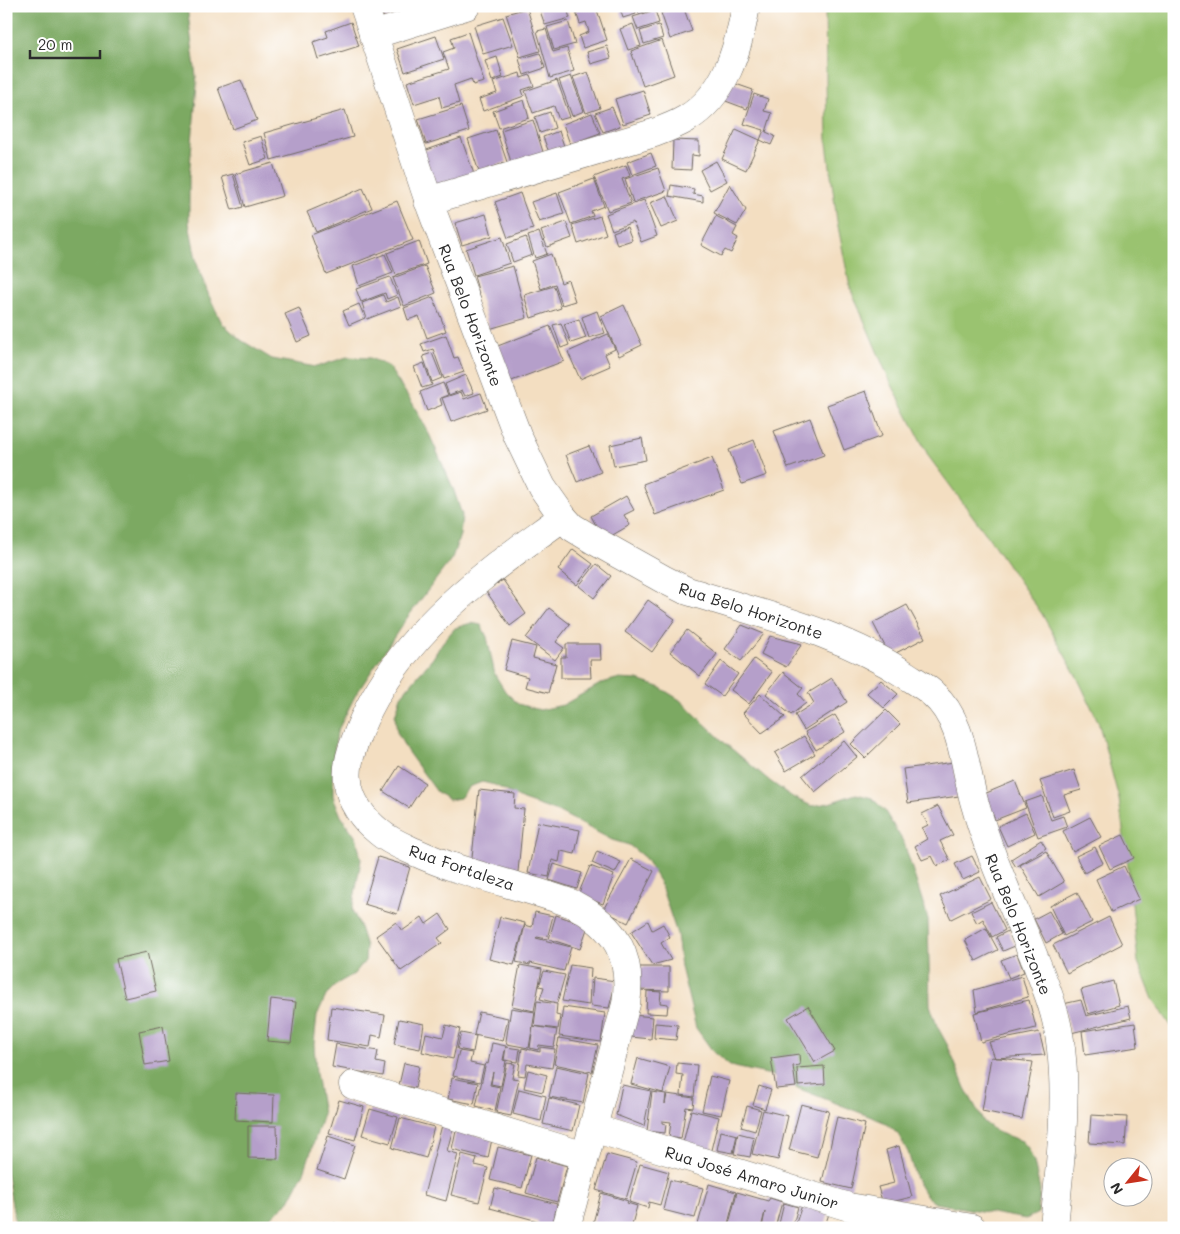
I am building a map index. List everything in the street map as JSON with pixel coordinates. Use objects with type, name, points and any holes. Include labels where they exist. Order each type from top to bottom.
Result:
[{"type":"street","name":"Rua Belo Horizonte","points":[[364,6],[428,201],[522,446],[542,487],[563,517],[572,527],[595,541],[685,590],[837,638],[891,665],[932,692],[946,708],[955,727],[978,817],[990,854],[1039,971],[1057,1022],[1063,1074],[1054,1228]]},
{"type":"street","points":[[373,35],[466,6]]},
{"type":"street","points":[[428,201],[654,133],[686,119],[710,100],[719,89],[726,75],[739,36],[746,6]]},
{"type":"street","name":"Rua Fortaleza","points":[[563,517],[483,576],[440,616],[404,656],[375,698],[360,728],[351,753],[348,782],[350,794],[356,806],[379,832],[395,843],[430,859],[573,904],[596,918],[611,933],[622,953],[626,963],[628,988],[626,1004],[566,1228]]},
{"type":"street","points":[[353,1085],[586,1156]]},
{"type":"street","name":"Rua José Amaro Junior","points":[[593,1128],[845,1217],[972,1228]]},
{"type":"green space","points":[[6,6],[187,6],[197,84],[189,177],[189,223],[197,264],[222,323],[241,340],[272,359],[316,367],[347,357],[370,358],[388,366],[413,404],[430,436],[453,488],[462,515],[460,535],[452,558],[404,622],[355,696],[337,732],[333,760],[333,796],[341,816],[357,839],[361,860],[352,910],[366,946],[365,961],[354,974],[338,983],[327,994],[317,1015],[314,1044],[316,1073],[323,1114],[305,1170],[289,1201],[266,1222],[253,1228],[16,1228],[6,1170]]},
{"type":"green space","points":[[825,6],[1174,6],[1174,1030],[1153,999],[1138,962],[1119,799],[1098,721],[1077,677],[1042,614],[929,457],[888,377],[850,287],[837,221],[827,143]]},
{"type":"green space","points":[[471,623],[481,625],[487,637],[495,675],[505,691],[518,704],[540,710],[563,705],[602,683],[616,679],[638,680],[659,687],[680,700],[726,744],[771,782],[794,798],[812,806],[829,803],[856,794],[872,798],[884,810],[904,843],[928,919],[930,1005],[937,1026],[948,1046],[965,1088],[984,1122],[997,1132],[1022,1141],[1028,1148],[1034,1162],[1040,1190],[1038,1213],[1026,1219],[935,1203],[926,1196],[916,1179],[908,1152],[898,1134],[884,1122],[800,1089],[771,1075],[730,1066],[714,1053],[696,1028],[681,967],[677,934],[660,883],[645,858],[629,845],[612,840],[561,813],[523,800],[495,785],[482,782],[469,787],[460,798],[449,800],[437,792],[407,751],[397,732],[395,716],[401,696],[433,658],[442,643],[455,628]]},
{"type":"building","points":[[380,6],[414,6],[415,8],[384,19]]},
{"type":"building","points":[[545,6],[566,6],[570,18],[545,25],[539,8]]},
{"type":"building","points":[[574,6],[608,6],[597,10],[607,40],[583,48],[579,36],[589,32],[586,22],[580,24]]},
{"type":"building","points":[[619,6],[634,6],[636,14],[623,18]]},
{"type":"building","points":[[636,6],[652,6],[652,9],[639,14]]},
{"type":"building","points":[[683,6],[692,31],[670,39],[661,13]]},
{"type":"building","points":[[527,8],[540,51],[520,57],[506,14]]},
{"type":"building","points":[[655,10],[659,23],[638,30],[633,17]]},
{"type":"building","points":[[503,17],[513,45],[483,54],[474,26]]},
{"type":"building","points":[[568,21],[575,44],[554,50],[547,27]]},
{"type":"building","points":[[351,22],[359,46],[318,59],[313,42],[328,37],[326,31]]},
{"type":"building","points":[[633,24],[641,46],[628,50],[620,29]]},
{"type":"building","points":[[659,25],[663,38],[644,44],[640,31]]},
{"type":"building","points":[[546,29],[553,52],[567,48],[574,71],[550,78],[537,31]]},
{"type":"building","points":[[468,32],[484,82],[473,85],[471,79],[454,85],[459,103],[442,108],[439,96],[414,104],[407,82],[449,69],[443,52],[454,48],[451,38]]},
{"type":"building","points":[[436,36],[444,59],[405,72],[397,49]]},
{"type":"building","points":[[662,40],[674,75],[643,86],[631,51]]},
{"type":"building","points":[[607,46],[611,58],[591,64],[587,52]]},
{"type":"building","points":[[540,53],[545,68],[524,75],[519,59]]},
{"type":"building","points":[[497,57],[503,77],[492,81],[485,61]]},
{"type":"building","points":[[588,72],[600,108],[586,113],[573,77]]},
{"type":"building","points":[[520,73],[521,78],[530,75],[534,86],[522,90],[524,96],[483,111],[479,99],[497,93],[493,82]]},
{"type":"building","points":[[571,76],[584,111],[572,116],[559,80]]},
{"type":"building","points":[[241,80],[257,120],[233,129],[218,88]]},
{"type":"building","points":[[557,80],[570,117],[559,120],[554,106],[533,113],[525,91]]},
{"type":"building","points":[[730,82],[753,90],[747,109],[723,100]]},
{"type":"building","points":[[643,90],[651,115],[623,124],[615,99]]},
{"type":"building","points":[[754,94],[768,99],[764,111],[772,113],[766,132],[775,136],[771,145],[760,140],[764,130],[744,124]]},
{"type":"building","points":[[524,100],[529,118],[499,128],[493,111]]},
{"type":"building","points":[[461,106],[469,131],[426,144],[418,119]]},
{"type":"building","points":[[612,107],[620,126],[603,132],[595,113]]},
{"type":"building","points":[[345,110],[353,137],[271,160],[264,133]]},
{"type":"building","points":[[550,112],[555,128],[540,133],[535,117]]},
{"type":"building","points":[[592,113],[600,133],[570,144],[563,124]]},
{"type":"building","points":[[533,120],[544,155],[512,165],[501,130]]},
{"type":"building","points":[[736,129],[760,140],[746,170],[722,159]]},
{"type":"building","points":[[496,130],[507,162],[479,172],[468,139]]},
{"type":"building","points":[[559,131],[565,149],[550,155],[543,137]]},
{"type":"building","points":[[261,136],[268,159],[250,165],[242,142]]},
{"type":"building","points":[[461,138],[474,174],[433,188],[421,152]]},
{"type":"building","points":[[673,140],[699,141],[699,156],[692,155],[691,170],[672,169]]},
{"type":"building","points":[[651,153],[656,166],[632,175],[627,162]]},
{"type":"building","points":[[716,161],[727,181],[710,190],[700,170]]},
{"type":"building","points":[[273,163],[283,196],[245,207],[235,174]]},
{"type":"building","points":[[626,165],[630,176],[622,179],[631,203],[608,211],[594,177]]},
{"type":"building","points":[[658,168],[666,191],[633,202],[625,179]]},
{"type":"building","points":[[233,174],[243,207],[232,210],[222,177]]},
{"type":"building","points":[[594,179],[604,206],[591,211],[593,216],[571,224],[559,192]]},
{"type":"building","points":[[730,184],[746,210],[737,225],[714,213]]},
{"type":"building","points":[[671,185],[694,189],[693,194],[703,196],[703,202],[669,196]]},
{"type":"building","points":[[363,188],[372,208],[316,232],[307,212]]},
{"type":"building","points":[[520,193],[533,229],[508,238],[495,202]]},
{"type":"building","points":[[557,193],[564,214],[539,222],[531,202]]},
{"type":"building","points":[[667,196],[678,221],[661,228],[650,203]]},
{"type":"building","points":[[644,200],[657,236],[641,242],[633,222],[612,230],[606,214]]},
{"type":"building","points":[[397,201],[413,240],[326,274],[311,235]]},
{"type":"building","points":[[486,214],[492,236],[462,245],[455,223]]},
{"type":"building","points":[[600,216],[606,234],[578,244],[572,225]]},
{"type":"building","points":[[716,216],[737,227],[733,235],[738,238],[731,253],[725,250],[721,256],[701,245]]},
{"type":"building","points":[[566,222],[572,238],[547,247],[541,231]]},
{"type":"building","points":[[627,227],[632,240],[617,245],[613,232]]},
{"type":"building","points":[[539,232],[547,254],[535,258],[528,236]]},
{"type":"building","points":[[502,237],[510,263],[474,275],[466,249]]},
{"type":"building","points":[[526,237],[532,255],[513,262],[507,244]]},
{"type":"building","points":[[419,241],[427,264],[396,275],[387,253]]},
{"type":"building","points":[[385,254],[393,273],[359,286],[353,266]]},
{"type":"building","points":[[551,254],[561,283],[568,280],[575,301],[562,305],[555,284],[541,289],[532,261]]},
{"type":"building","points":[[425,266],[436,293],[404,306],[393,278]]},
{"type":"building","points":[[513,266],[527,318],[489,329],[474,276]]},
{"type":"building","points":[[390,277],[397,295],[387,299],[385,293],[361,302],[356,289]]},
{"type":"building","points":[[554,286],[561,308],[531,318],[524,295]]},
{"type":"building","points":[[383,295],[386,302],[398,297],[401,306],[367,319],[362,303]]},
{"type":"building","points":[[433,297],[446,331],[427,338],[419,316],[408,320],[404,308]]},
{"type":"building","points":[[359,304],[365,318],[349,325],[343,311]]},
{"type":"building","points":[[624,305],[642,345],[619,356],[601,316]]},
{"type":"building","points":[[299,308],[311,336],[297,342],[285,314]]},
{"type":"building","points":[[597,311],[605,333],[589,338],[582,317]]},
{"type":"building","points":[[579,319],[586,338],[571,343],[564,324]]},
{"type":"building","points":[[561,323],[569,345],[561,348],[553,325]]},
{"type":"building","points":[[550,326],[564,361],[509,382],[495,347]]},
{"type":"building","points":[[608,334],[615,349],[605,354],[610,366],[580,379],[568,352]]},
{"type":"building","points":[[446,335],[454,358],[458,357],[464,372],[444,379],[433,349],[424,352],[421,344]]},
{"type":"building","points":[[432,353],[442,378],[432,382],[423,356]]},
{"type":"building","points":[[424,363],[432,385],[422,388],[414,367]]},
{"type":"building","points":[[466,375],[474,393],[465,396],[462,390],[449,395],[445,384]]},
{"type":"building","points":[[443,383],[448,395],[440,398],[442,405],[427,411],[420,392]]},
{"type":"building","points":[[866,391],[882,436],[844,450],[827,405]]},
{"type":"building","points":[[461,392],[464,399],[481,393],[487,409],[451,422],[442,398]]},
{"type":"building","points":[[810,418],[824,455],[788,468],[774,431]]},
{"type":"building","points":[[642,438],[646,460],[614,466],[610,445]]},
{"type":"building","points":[[754,440],[767,475],[742,484],[729,450]]},
{"type":"building","points":[[589,446],[601,472],[577,482],[566,455]]},
{"type":"building","points":[[712,458],[724,490],[655,515],[643,484]]},
{"type":"building","points":[[626,496],[634,510],[624,515],[630,525],[604,540],[591,516]]},
{"type":"building","points":[[573,549],[593,564],[577,585],[558,570]]},
{"type":"building","points":[[596,564],[611,576],[594,598],[579,586]]},
{"type":"building","points":[[503,580],[526,614],[510,626],[486,591]]},
{"type":"building","points":[[648,600],[675,619],[652,652],[625,632]]},
{"type":"building","points":[[907,605],[925,638],[890,656],[873,623]]},
{"type":"building","points":[[549,608],[570,624],[556,642],[564,648],[555,660],[526,638]]},
{"type":"building","points":[[742,625],[764,634],[741,661],[725,649]]},
{"type":"building","points":[[687,630],[717,654],[700,676],[670,652]]},
{"type":"building","points":[[770,636],[802,644],[786,667],[761,654]]},
{"type":"building","points":[[512,641],[536,647],[533,658],[556,664],[548,693],[525,687],[528,677],[504,670]]},
{"type":"building","points":[[566,644],[600,644],[601,660],[590,660],[591,678],[561,678],[561,657],[566,657]]},
{"type":"building","points":[[754,659],[772,672],[749,704],[731,690]]},
{"type":"building","points":[[721,661],[738,674],[722,696],[705,684]]},
{"type":"building","points":[[783,672],[803,688],[798,694],[806,703],[791,715],[766,694]]},
{"type":"building","points":[[832,678],[847,702],[804,730],[795,715],[814,703],[808,693]]},
{"type":"building","points":[[881,680],[898,694],[884,708],[867,693]]},
{"type":"building","points":[[760,694],[785,717],[762,733],[743,713]]},
{"type":"building","points":[[886,710],[900,724],[865,758],[851,744]]},
{"type":"building","points":[[835,715],[845,732],[816,750],[805,732]]},
{"type":"building","points":[[804,736],[815,754],[786,771],[775,753]]},
{"type":"building","points":[[844,741],[857,757],[815,792],[802,776]]},
{"type":"building","points":[[954,762],[959,796],[908,803],[903,769]]},
{"type":"building","points":[[399,766],[425,783],[409,808],[383,791]]},
{"type":"building","points":[[1074,770],[1081,790],[1064,795],[1070,811],[1053,817],[1040,781]]},
{"type":"building","points":[[1015,781],[1026,808],[995,820],[984,794]]},
{"type":"building","points":[[479,790],[515,794],[514,808],[524,809],[518,872],[471,867]]},
{"type":"building","points":[[1042,796],[1051,820],[1063,816],[1067,827],[1038,837],[1025,802]]},
{"type":"building","points":[[938,806],[953,835],[940,841],[950,860],[937,866],[932,856],[922,860],[915,846],[927,839],[922,828],[928,825],[922,814]]},
{"type":"building","points":[[1026,813],[1035,833],[1007,846],[998,826]]},
{"type":"building","points":[[1090,817],[1101,837],[1073,852],[1063,831]]},
{"type":"building","points":[[538,822],[580,830],[575,854],[561,851],[559,862],[552,860],[549,877],[528,873]]},
{"type":"building","points":[[1123,835],[1134,858],[1110,869],[1099,846]]},
{"type":"building","points":[[1041,840],[1046,848],[1016,867],[1011,859]]},
{"type":"building","points":[[1095,847],[1103,863],[1084,873],[1076,856]]},
{"type":"building","points":[[597,851],[621,862],[615,873],[592,863]]},
{"type":"building","points":[[1046,851],[1064,882],[1039,897],[1020,865]]},
{"type":"building","points":[[972,856],[980,872],[963,880],[955,864]]},
{"type":"building","points":[[378,857],[410,867],[397,914],[364,904]]},
{"type":"building","points":[[631,859],[654,871],[628,923],[603,910]]},
{"type":"building","points":[[554,864],[582,873],[577,889],[549,880]]},
{"type":"building","points":[[590,866],[614,875],[603,904],[578,895]]},
{"type":"building","points":[[1124,866],[1139,899],[1111,912],[1096,879]]},
{"type":"building","points":[[980,877],[991,899],[951,919],[940,896]]},
{"type":"building","points":[[1077,892],[1092,922],[1064,936],[1050,906]]},
{"type":"building","points":[[991,902],[1005,930],[992,937],[983,919],[977,923],[971,912]]},
{"type":"building","points":[[1049,911],[1062,934],[1046,943],[1034,919]]},
{"type":"building","points":[[535,912],[553,916],[547,939],[536,938],[571,947],[564,971],[530,963],[530,965],[516,962],[525,925],[532,927]]},
{"type":"building","points":[[440,914],[450,929],[438,938],[442,943],[401,971],[376,936],[396,922],[402,931],[422,917],[426,924]]},
{"type":"building","points":[[556,915],[588,926],[580,949],[549,939]]},
{"type":"building","points":[[500,917],[525,923],[514,965],[489,959]]},
{"type":"building","points":[[1109,917],[1122,944],[1067,973],[1053,945]]},
{"type":"building","points":[[648,921],[652,930],[663,924],[670,937],[661,943],[671,960],[652,965],[631,932]]},
{"type":"building","points":[[986,928],[998,950],[976,961],[965,940]]},
{"type":"building","points":[[1008,931],[1015,946],[1003,951],[996,937]]},
{"type":"building","points":[[147,952],[156,991],[125,998],[116,959]]},
{"type":"building","points":[[1017,954],[1024,972],[1009,978],[1001,960]]},
{"type":"building","points":[[520,965],[542,969],[534,1011],[512,1006]]},
{"type":"building","points":[[570,965],[591,968],[589,1005],[562,1001]]},
{"type":"building","points":[[637,967],[669,967],[669,991],[637,990]]},
{"type":"building","points":[[544,971],[565,975],[557,1003],[540,999],[544,987],[539,986]]},
{"type":"building","points":[[1022,976],[1028,997],[977,1012],[974,990]]},
{"type":"building","points":[[593,978],[616,981],[609,1008],[591,1006]]},
{"type":"building","points":[[1113,981],[1119,1005],[1088,1014],[1081,990]]},
{"type":"building","points":[[647,991],[661,992],[660,1003],[668,1004],[667,1014],[646,1013]]},
{"type":"building","points":[[271,999],[296,1002],[291,1043],[267,1041]]},
{"type":"building","points":[[1029,1000],[1036,1028],[981,1042],[974,1013]]},
{"type":"building","points":[[1081,1000],[1086,1016],[1128,1006],[1131,1018],[1071,1033],[1063,1004]]},
{"type":"building","points":[[537,1001],[557,1004],[556,1015],[560,1016],[558,1029],[534,1026]]},
{"type":"building","points":[[808,1006],[835,1051],[815,1062],[788,1018]]},
{"type":"building","points":[[331,1007],[385,1015],[381,1037],[372,1035],[370,1047],[327,1040]]},
{"type":"building","points":[[563,1007],[605,1013],[601,1042],[559,1036]]},
{"type":"building","points":[[511,1008],[535,1012],[529,1048],[507,1044]]},
{"type":"building","points":[[479,1012],[508,1018],[503,1041],[474,1035]]},
{"type":"building","points":[[633,1015],[653,1017],[651,1039],[631,1037]]},
{"type":"building","points":[[399,1019],[424,1024],[420,1049],[394,1044]]},
{"type":"building","points":[[655,1023],[678,1025],[676,1040],[654,1038]]},
{"type":"building","points":[[1135,1023],[1138,1047],[1085,1055],[1082,1031]]},
{"type":"building","points":[[446,1025],[460,1029],[453,1059],[422,1052],[426,1033],[443,1037]]},
{"type":"building","points":[[163,1026],[169,1061],[145,1065],[139,1031]]},
{"type":"building","points":[[533,1026],[557,1030],[554,1047],[539,1045],[538,1050],[530,1048]]},
{"type":"building","points":[[1039,1032],[1045,1055],[995,1058],[989,1042]]},
{"type":"building","points":[[461,1033],[476,1036],[473,1052],[457,1049]]},
{"type":"building","points":[[559,1038],[598,1045],[592,1072],[554,1064]]},
{"type":"building","points":[[492,1043],[506,1046],[503,1060],[506,1061],[501,1086],[491,1084],[493,1072],[490,1085],[500,1087],[495,1111],[476,1106]]},
{"type":"building","points":[[336,1044],[378,1051],[376,1062],[385,1064],[383,1076],[332,1067]]},
{"type":"building","points":[[506,1047],[520,1049],[518,1062],[504,1060]]},
{"type":"building","points":[[540,1047],[555,1049],[552,1068],[527,1064],[525,1076],[518,1075],[522,1048],[540,1052]]},
{"type":"building","points":[[459,1051],[472,1053],[470,1063],[484,1066],[480,1082],[453,1076]]},
{"type":"building","points":[[799,1054],[800,1065],[793,1066],[796,1087],[776,1089],[771,1058]]},
{"type":"building","points":[[991,1057],[1033,1062],[1022,1119],[982,1111]]},
{"type":"building","points":[[638,1058],[670,1067],[663,1093],[631,1084]]},
{"type":"building","points":[[404,1063],[419,1066],[415,1088],[399,1085]]},
{"type":"building","points":[[507,1063],[515,1064],[512,1078],[519,1079],[511,1116],[496,1113]]},
{"type":"building","points":[[677,1063],[697,1065],[694,1097],[681,1095],[683,1075],[676,1074]]},
{"type":"building","points":[[556,1066],[589,1073],[583,1103],[549,1097]]},
{"type":"building","points":[[824,1066],[825,1084],[798,1086],[797,1068]]},
{"type":"building","points":[[528,1070],[547,1075],[543,1092],[524,1088]]},
{"type":"building","points":[[710,1076],[729,1081],[721,1115],[702,1111]]},
{"type":"building","points":[[452,1078],[478,1083],[474,1104],[448,1099]]},
{"type":"building","points":[[622,1085],[651,1091],[644,1126],[616,1115]]},
{"type":"building","points":[[759,1086],[771,1090],[765,1109],[753,1105]]},
{"type":"building","points":[[519,1089],[546,1096],[541,1121],[513,1114]]},
{"type":"building","points":[[652,1092],[666,1094],[665,1104],[667,1094],[694,1098],[693,1108],[686,1107],[681,1139],[669,1137],[671,1122],[662,1121],[662,1123],[666,1124],[665,1133],[647,1131]]},
{"type":"building","points":[[236,1093],[274,1095],[273,1122],[235,1120]]},
{"type":"building","points":[[549,1098],[579,1105],[573,1131],[543,1124]]},
{"type":"building","points":[[339,1100],[364,1107],[355,1140],[329,1133]]},
{"type":"building","points":[[801,1104],[829,1111],[817,1157],[789,1150]]},
{"type":"building","points":[[747,1106],[761,1110],[755,1131],[741,1127]]},
{"type":"building","points":[[370,1109],[398,1117],[390,1143],[362,1135]]},
{"type":"building","points":[[691,1110],[719,1117],[711,1150],[683,1143]]},
{"type":"building","points":[[763,1110],[788,1116],[778,1160],[752,1154]]},
{"type":"building","points":[[1091,1115],[1127,1117],[1125,1145],[1089,1143]]},
{"type":"building","points":[[837,1117],[865,1124],[851,1189],[822,1182]]},
{"type":"building","points":[[400,1118],[434,1127],[426,1158],[392,1148]]},
{"type":"building","points":[[442,1125],[453,1128],[447,1151],[458,1154],[446,1201],[424,1195]]},
{"type":"building","points":[[248,1126],[277,1126],[278,1159],[248,1158]]},
{"type":"building","points":[[456,1130],[492,1139],[488,1158],[452,1149]]},
{"type":"building","points":[[721,1131],[737,1135],[733,1153],[717,1150]]},
{"type":"building","points":[[738,1133],[754,1137],[750,1157],[734,1154]]},
{"type":"building","points":[[328,1136],[355,1145],[344,1179],[317,1170]]},
{"type":"building","points":[[899,1146],[912,1197],[883,1204],[878,1187],[894,1183],[886,1150]]},
{"type":"building","points":[[498,1147],[531,1155],[522,1188],[490,1180]]},
{"type":"building","points":[[462,1154],[477,1158],[475,1165],[488,1168],[479,1202],[451,1195]]},
{"type":"building","points":[[607,1154],[637,1162],[626,1199],[596,1190]]},
{"type":"building","points":[[536,1157],[567,1166],[557,1202],[526,1193]]},
{"type":"building","points":[[640,1164],[669,1172],[660,1205],[649,1202],[648,1208],[629,1202]]},
{"type":"building","points":[[670,1180],[703,1188],[695,1218],[663,1210]]},
{"type":"building","points":[[709,1184],[736,1192],[727,1228],[697,1228]]},
{"type":"building","points":[[495,1188],[557,1204],[552,1228],[536,1228],[538,1221],[490,1208]]},
{"type":"building","points":[[737,1192],[768,1201],[770,1198],[782,1202],[775,1228],[762,1228],[765,1212],[761,1228],[728,1228]]},
{"type":"building","points":[[601,1193],[628,1201],[627,1203],[637,1206],[631,1228],[609,1228],[593,1223]]},
{"type":"building","points":[[784,1203],[798,1207],[792,1228],[778,1228]]},
{"type":"building","points":[[802,1205],[829,1214],[824,1228],[795,1226]]},
{"type":"building","points":[[334,1223],[352,1227],[352,1228],[332,1228]]},
{"type":"building","points":[[587,1223],[601,1227],[601,1228],[586,1228]]}]
